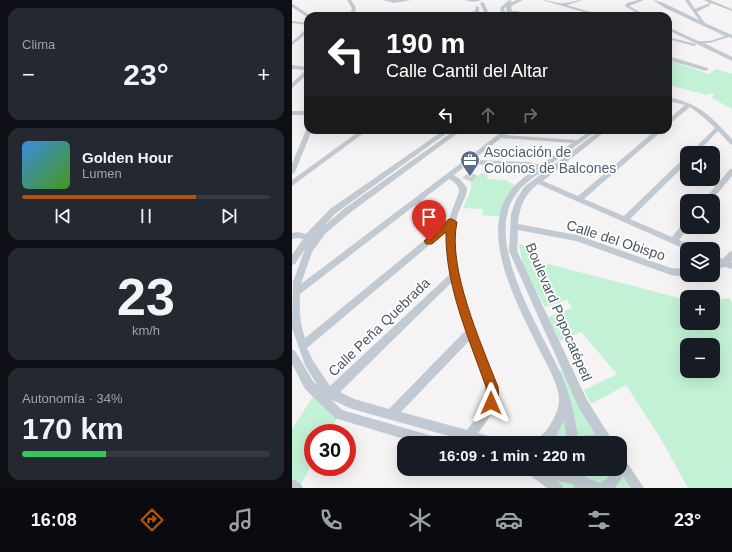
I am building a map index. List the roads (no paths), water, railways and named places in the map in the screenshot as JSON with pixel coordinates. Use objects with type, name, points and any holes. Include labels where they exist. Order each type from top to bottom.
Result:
[{"type":"street","points":[[349,0],[354,8],[353,12]]},
{"type":"street","points":[[385,0],[409,0]]},
{"type":"street","points":[[467,0],[481,2],[486,12]]},
{"type":"street","points":[[503,12],[502,8],[506,3],[513,0]]},
{"type":"street","points":[[510,12],[509,6],[521,0]]},
{"type":"street","points":[[562,5],[581,0]]},
{"type":"street","points":[[638,12],[627,6],[628,4],[642,0]]},
{"type":"street","points":[[655,0],[666,7],[731,36]]},
{"type":"street","points":[[687,0],[704,24]]},
{"type":"street","points":[[542,1],[587,12]]},
{"type":"street","points":[[542,1],[579,12]]},
{"type":"street","points":[[695,11],[710,2],[732,7]]},
{"type":"street","points":[[710,2],[732,7]]},
{"type":"street","points":[[292,11],[294,6],[304,13]]},
{"type":"street","points":[[476,12],[477,7]]},
{"type":"street","points":[[293,23],[304,24]]},
{"type":"street","points":[[672,30],[714,48],[732,59]]},
{"type":"street","points":[[292,44],[304,34]]},
{"type":"street","points":[[672,35],[698,42],[710,42],[731,36]]},
{"type":"street","points":[[672,39],[714,48]]},
{"type":"street","points":[[672,59],[706,69]]},
{"type":"street","points":[[292,67],[304,69]]},
{"type":"street","points":[[292,86],[304,74]]},
{"type":"street","points":[[672,100],[689,105],[706,114],[732,143]]},
{"type":"street","points":[[672,120],[689,105]]},
{"type":"street","points":[[292,114],[304,113]]},
{"type":"street","points":[[700,146],[718,128]]},
{"type":"street","points":[[292,172],[307,134]]},
{"type":"street","points":[[292,184],[360,134]]},
{"type":"street","points":[[292,262],[308,238],[333,211],[442,134]]},
{"type":"street","points":[[413,436],[339,414],[308,362],[297,328],[293,295],[308,251],[322,232],[348,210],[453,134]]},
{"type":"street","points":[[293,295],[502,134]]},
{"type":"street","name":"Boulevard Popocatépetl","points":[[572,436],[565,399],[558,377],[508,272],[501,233],[504,213],[511,195],[590,134]]},
{"type":"street","name":"Boulevard Popocatépetl","points":[[524,186],[538,181],[542,172],[598,134]]},
{"type":"street","points":[[579,199],[655,134]]},
{"type":"street","points":[[499,136],[579,142]]},
{"type":"street","points":[[464,162],[529,164],[538,167],[542,172]]},
{"type":"street","points":[[625,219],[680,166]]},
{"type":"street","points":[[713,194],[732,171]]},
{"type":"street","points":[[448,176],[461,184],[463,188],[463,193],[454,212],[450,240],[454,275],[486,369],[493,395],[491,403],[469,436]]},
{"type":"street","points":[[538,181],[680,244]]},
{"type":"street","name":"Boulevard Popocatépetl","points":[[524,186],[515,214],[513,251],[583,404],[603,436]]},
{"type":"street","points":[[302,346],[452,222]]},
{"type":"street","name":"Calle del Obispo","points":[[514,226],[577,238],[671,271],[680,272]]},
{"type":"street","points":[[673,241],[680,232]]},
{"type":"street","points":[[292,236],[298,235],[308,238]]},
{"type":"street","points":[[729,265],[732,254]]},
{"type":"street","name":"Calle Peña Quebrada","points":[[328,396],[454,275]]},
{"type":"street","points":[[390,415],[472,331]]},
{"type":"street","points":[[292,354],[309,385],[328,396],[457,436]]},
{"type":"street","points":[[548,436],[557,424],[565,399]]},
{"type":"street","points":[[627,472],[638,488]]},
{"type":"street","points":[[539,476],[558,488]]},
{"type":"street","points":[[562,476],[578,479],[585,484],[596,488]]},
{"type":"street","points":[[603,488],[614,481],[616,476]]},
{"type":"street","points":[[292,485],[297,488]]},
{"type":"place","name":"Asociación de Colonos de Balcones","points":[[470,177]]}]
